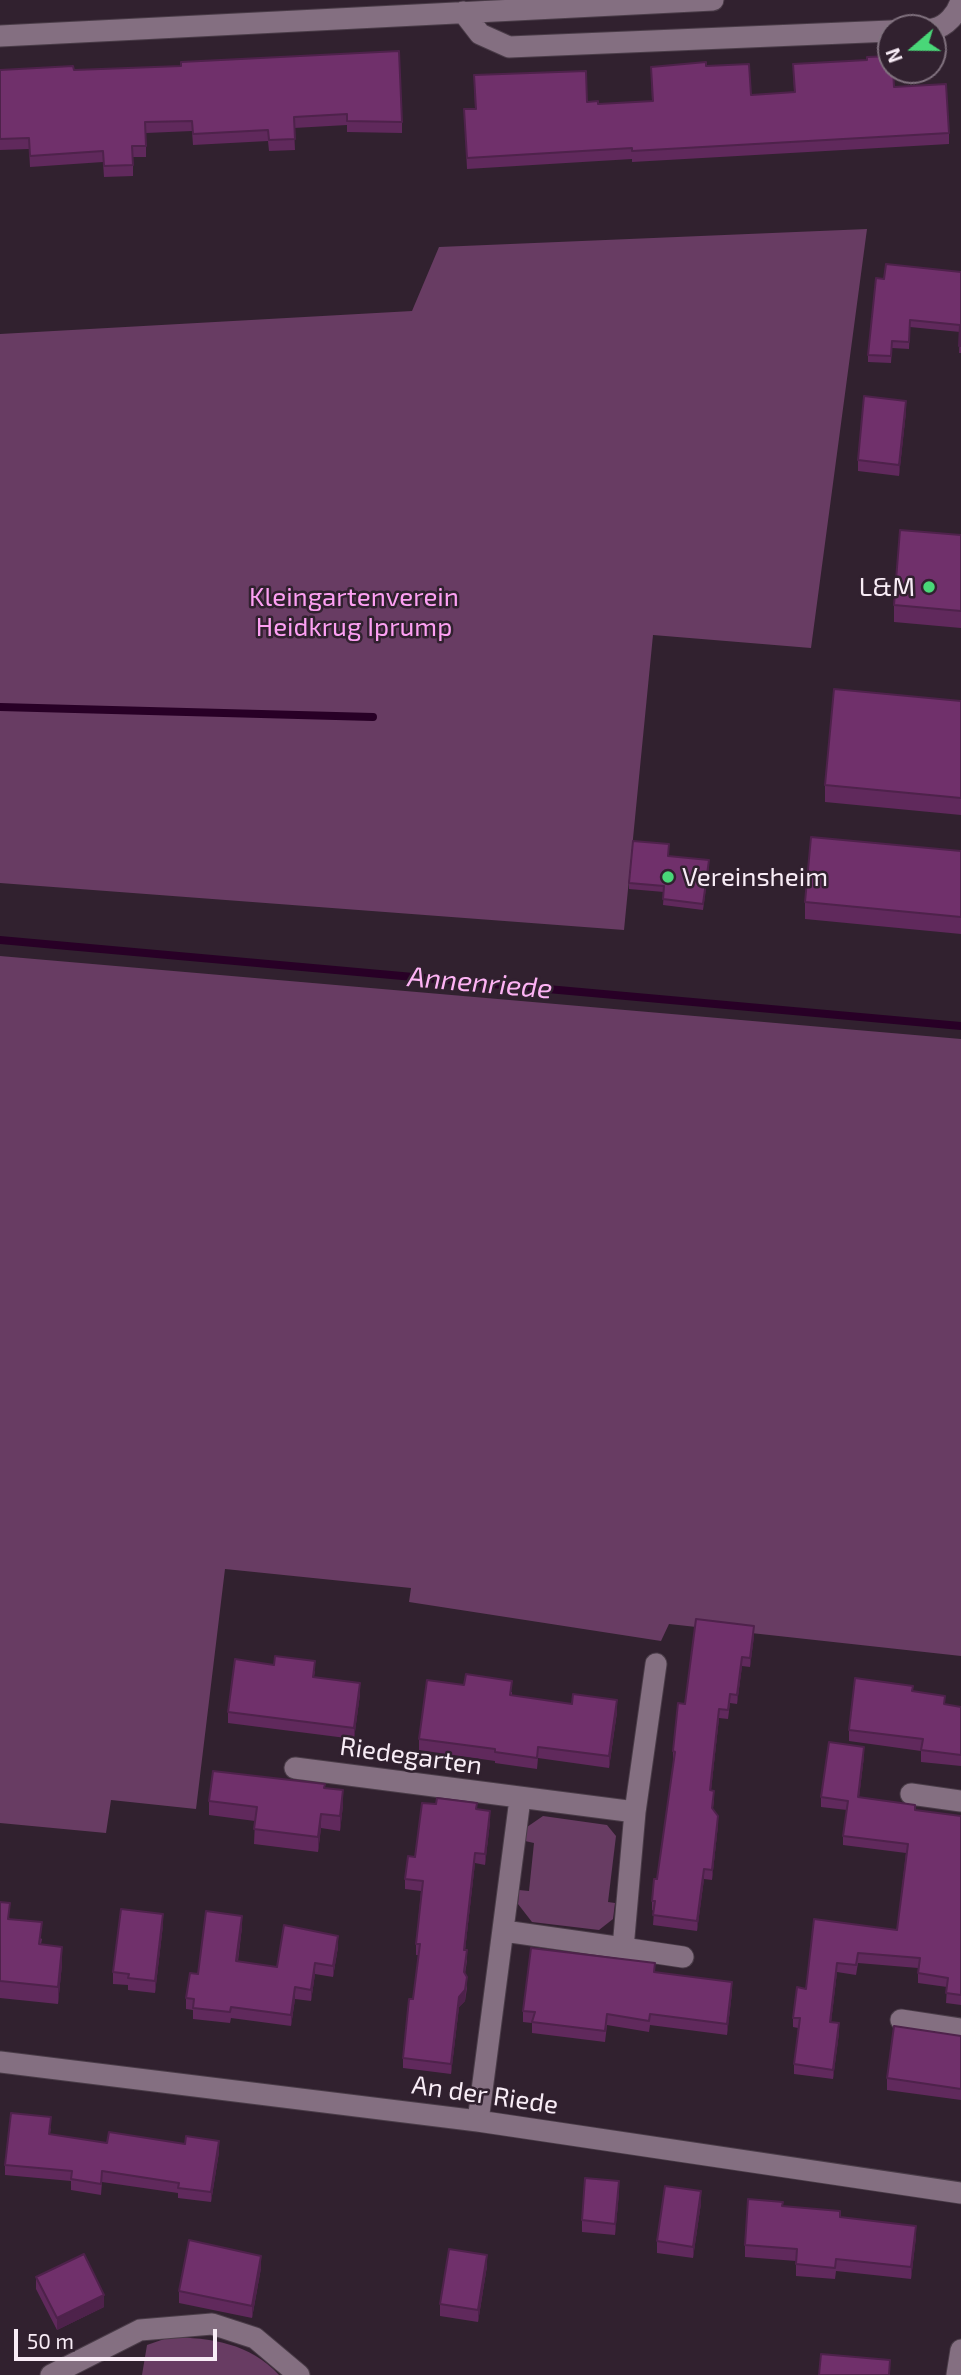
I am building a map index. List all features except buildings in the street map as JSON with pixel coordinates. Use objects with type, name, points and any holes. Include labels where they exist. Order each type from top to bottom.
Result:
[{"type":"street","points":[[0,36],[713,0]]},
{"type":"street","points":[[947,21],[959,11],[961,0]]},
{"type":"street","points":[[463,12],[480,34],[509,47],[877,32]]},
{"type":"street","points":[[622,1948],[635,1812],[656,1664]]},
{"type":"street","name":"Riedegarten","points":[[295,1768],[635,1812]]},
{"type":"street","points":[[911,1794],[961,1801]]},
{"type":"street","points":[[478,2121],[520,1799]]},
{"type":"street","points":[[504,1931],[683,1957]]},
{"type":"street","points":[[901,2020],[961,2029]]},
{"type":"street","name":"An der Riede","points":[[0,2062],[478,2121],[961,2193]]},
{"type":"street","points":[[51,2375],[140,2330],[212,2324],[255,2338],[299,2375]]},
{"type":"street","points":[[957,2375],[961,2350]]},
{"type":"green space","name":"Kleingartenverein Heidkrug Iprump","points":[[867,229],[811,648],[653,635],[624,930],[0,883],[0,334],[412,311],[439,247]]},
{"type":"green space","points":[[0,956],[961,1039],[961,1656],[669,1624],[661,1641],[409,1602],[411,1588],[225,1569],[196,1809],[111,1800],[106,1833],[0,1823]]},
{"type":"green space","points":[[543,1816],[607,1825],[616,1836],[608,1902],[615,1903],[613,1919],[599,1930],[532,1922],[518,1904],[519,1890],[529,1891],[534,1843],[525,1841],[527,1827]]},
{"type":"green space","points":[[170,2337],[229,2344],[256,2356],[279,2375],[142,2375],[147,2345]]},
{"type":"waterway","points":[[0,707],[373,717]]},
{"type":"waterway","name":"Annenriede","points":[[0,940],[961,1026]]},
{"type":"place","name":"L&M","points":[[929,587]]},
{"type":"place","name":"Vereinsheim","points":[[668,877]]}]
